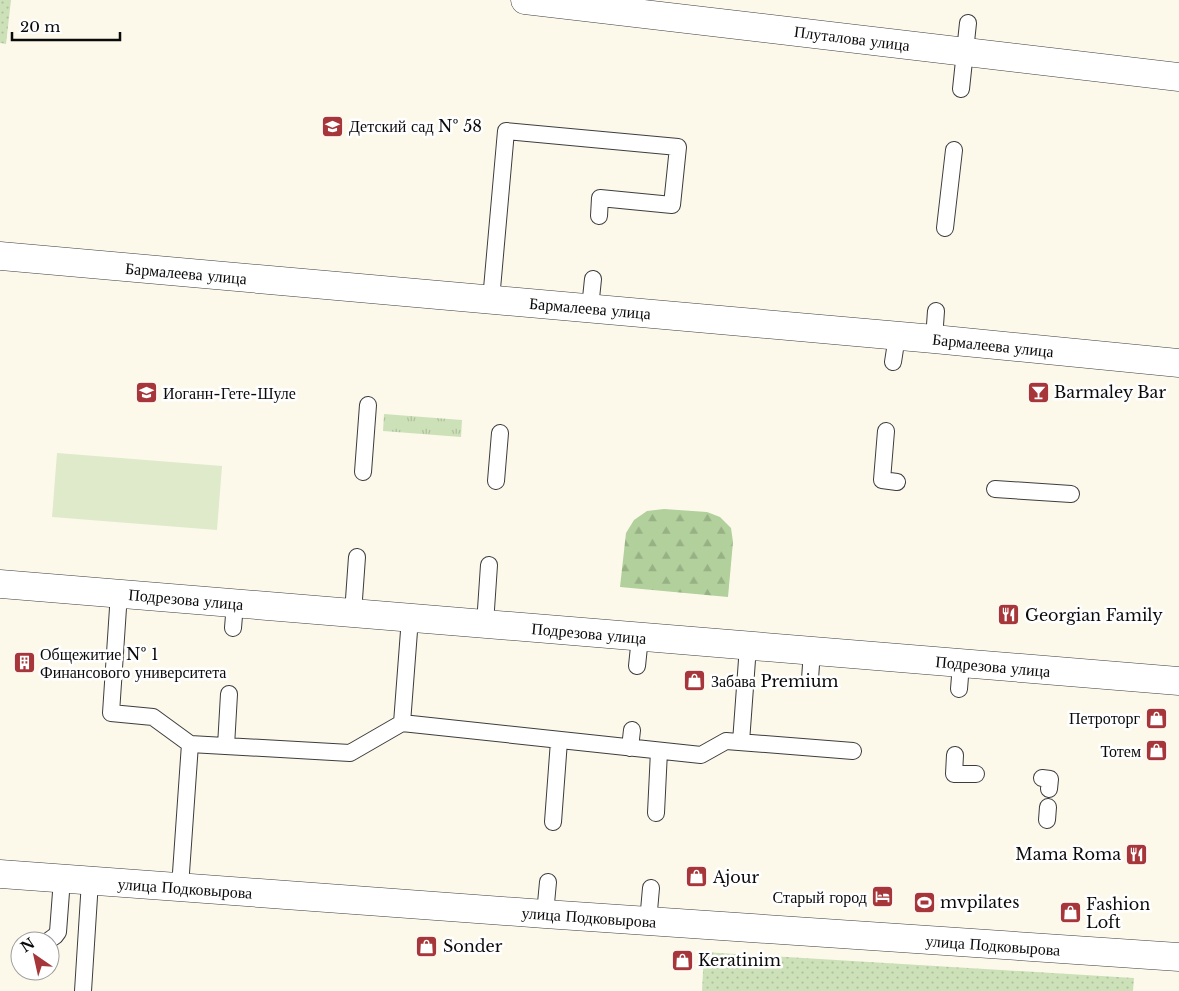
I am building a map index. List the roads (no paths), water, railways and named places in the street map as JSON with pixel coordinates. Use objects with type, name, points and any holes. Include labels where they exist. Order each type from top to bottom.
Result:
[{"type":"street","name":"Плуталова улица","points":[[525,0],[1179,77]]},
{"type":"street","name":"Бармалеева улица","points":[[0,256],[590,308],[895,349],[934,339],[1179,363]]},
{"type":"street","name":"Подрезова улица","points":[[0,584],[119,593],[234,615],[353,613],[812,651],[960,676],[1179,681]]},
{"type":"street","name":"улица Подковырова","points":[[0,874],[648,922],[1179,957]]},
{"type":"lane","points":[[961,90],[968,23]]},
{"type":"lane","points":[[491,300],[506,131],[678,147],[672,205],[600,198],[599,216]]},
{"type":"lane","points":[[945,228],[954,150]]},
{"type":"lane","points":[[590,308],[593,279]]},
{"type":"lane","points":[[934,339],[936,311]]},
{"type":"lane","points":[[364,472],[368,405]]},
{"type":"lane","points":[[886,432],[882,480],[897,482]]},
{"type":"lane","points":[[496,481],[500,433]]},
{"type":"lane","points":[[995,490],[1070,494]]},
{"type":"lane","points":[[353,613],[357,557]]},
{"type":"lane","points":[[485,624],[489,565]]},
{"type":"lane","points":[[119,593],[111,713],[153,717],[190,744],[350,753],[402,724],[701,755],[726,741],[806,740],[853,751]]},
{"type":"lane","points":[[402,724],[410,618]]},
{"type":"lane","points":[[637,666],[640,637]]},
{"type":"lane","points":[[741,742],[748,646]]},
{"type":"lane","points":[[810,679],[812,651]]},
{"type":"lane","points":[[226,746],[229,694]]},
{"type":"lane","points":[[630,748],[632,730]]},
{"type":"lane","points":[[553,822],[559,740]]},
{"type":"lane","points":[[180,887],[190,744]]},
{"type":"lane","points":[[656,813],[659,751]]},
{"type":"lane","points":[[955,754],[954,774],[976,774]]},
{"type":"lane","points":[[58,931],[62,879]]},
{"type":"lane","points":[[83,991],[90,881]]},
{"type":"lane","points":[[545,914],[548,882]]},
{"type":"lane","points":[[648,922],[651,888]]},
{"type":"place","name":"Детский сад № 58","points":[[333,126]]},
{"type":"place","name":"Barmaley Bar","points":[[1038,392]]},
{"type":"place","name":"Иоганн-Гете-Шуле","points":[[147,393]]},
{"type":"place","name":"Georgian Family","points":[[1009,615]]},
{"type":"place","name":"Общежитие № 1 Финансового университета","points":[[24,663]]},
{"type":"place","name":"Забава Premium","points":[[695,681]]},
{"type":"place","name":"Петроторг","points":[[1156,718]]},
{"type":"place","name":"Тотем","points":[[1157,751]]},
{"type":"place","name":"Mama Roma","points":[[1137,854]]},
{"type":"place","name":"Ajour","points":[[697,877]]},
{"type":"place","name":"Старый город","points":[[883,897]]},
{"type":"place","name":"mvpilates","points":[[924,902]]},
{"type":"place","name":"Fashion Loft","points":[[1070,913]]},
{"type":"place","name":"Sonder","points":[[427,946]]},
{"type":"place","name":"Keratinim","points":[[682,960]]}]
